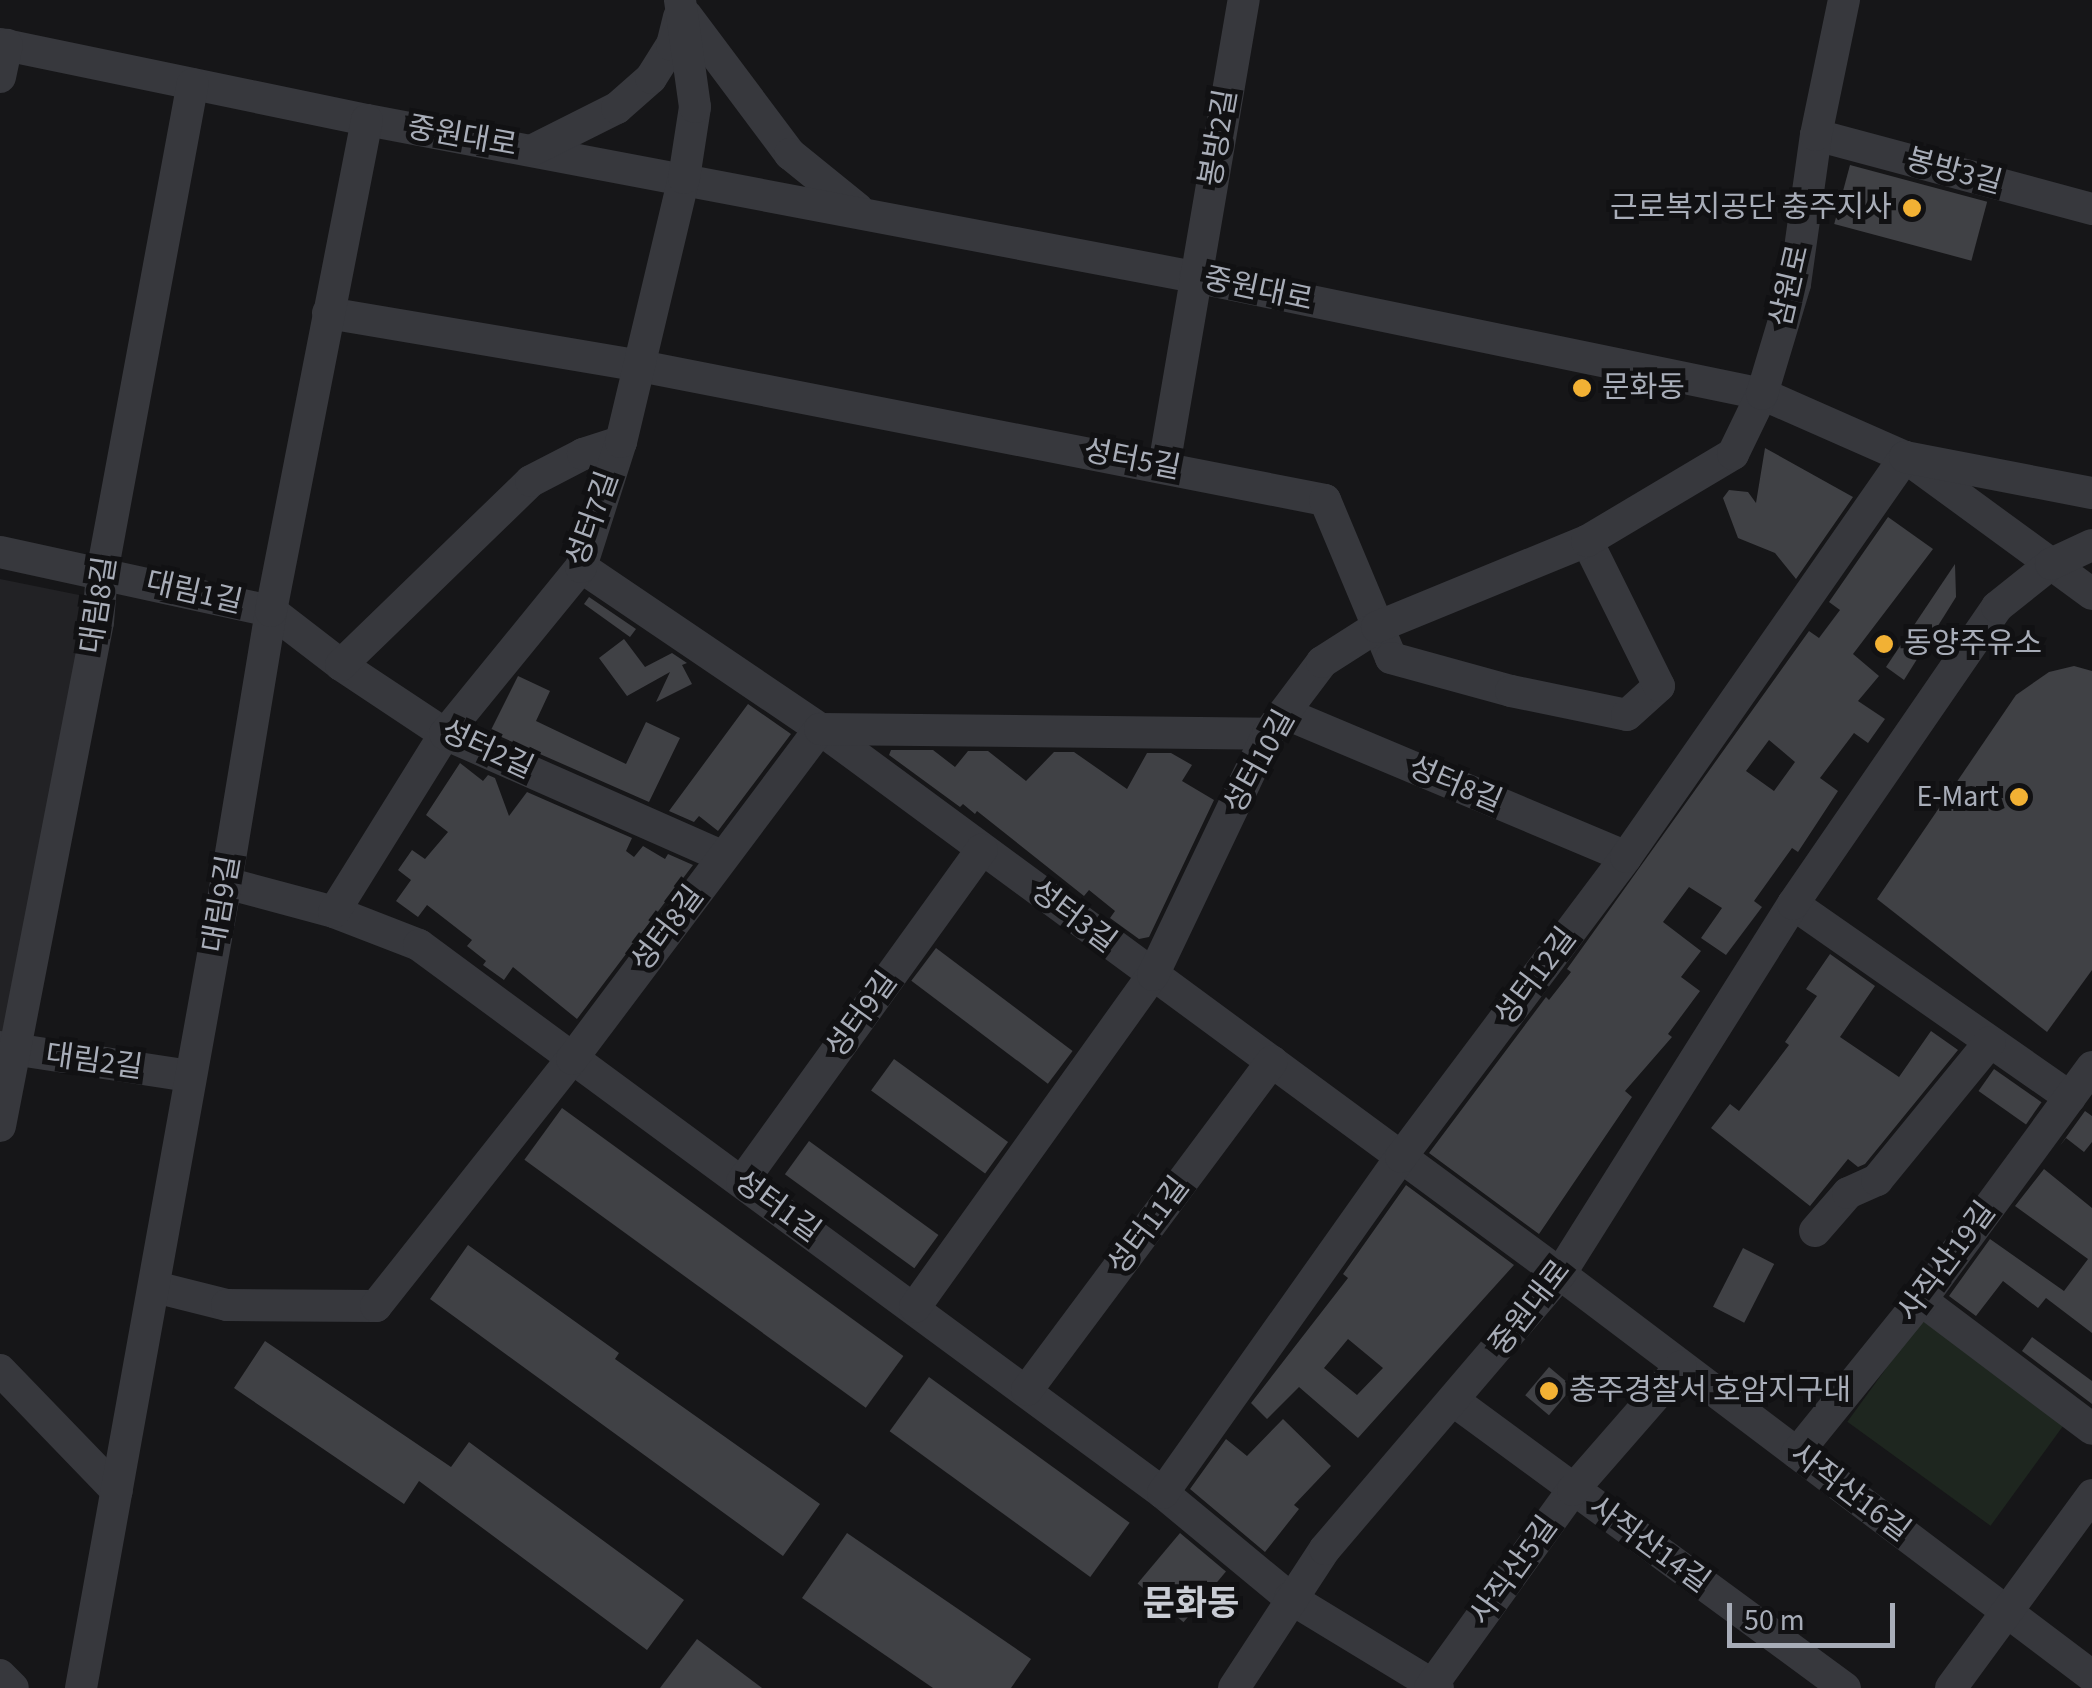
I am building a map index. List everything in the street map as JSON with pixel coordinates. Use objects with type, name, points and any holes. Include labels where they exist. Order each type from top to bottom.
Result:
[{"type":"street","name":"봉방2길","points":[[1164,466],[1244,0]]},
{"type":"street","name":"삼원로","points":[[1762,394],[1795,284],[1816,135],[1844,0]]},
{"type":"street","points":[[533,150],[618,108],[651,78],[672,45],[681,4]]},
{"type":"street","points":[[681,4],[790,154],[861,212]]},
{"type":"street","name":"성터7길","points":[[334,912],[445,734],[582,567],[621,442],[684,178],[696,108],[681,4]]},
{"type":"street","name":"중원대로","points":[[2,56],[193,84],[684,178],[1195,277],[1762,394],[1905,457],[2050,564],[1996,606],[1793,904],[1560,1274],[1325,1549],[1234,1688]]},
{"type":"street","name":"대림8길","points":[[0,1126],[8,1049],[98,622],[102,573],[193,84]]},
{"type":"street","name":"대림9길","points":[[81,1688],[155,1287],[188,1076],[226,884],[270,610],[368,120]]},
{"type":"street","name":"봉방3길","points":[[1816,135],[2092,209]]},
{"type":"street","name":"성터5길","points":[[328,313],[640,366],[1325,500],[1391,658],[1510,691],[1627,715],[1659,686],[1586,541]]},
{"type":"street","name":"성터10길","points":[[916,1308],[1153,976],[1276,723],[1322,662],[1377,626],[1586,541],[1733,454],[1762,394]]},
{"type":"street","points":[[341,665],[531,481],[583,454],[621,442]]},
{"type":"street","points":[[1905,457],[2092,493]]},
{"type":"street","name":"성터12길","points":[[1163,1492],[1401,1157],[1626,857],[1905,457]]},
{"type":"street","points":[[2050,564],[2092,545]]},
{"type":"street","name":"대림1길","points":[[0,552],[270,610]]},
{"type":"street","points":[[2050,564],[2092,594]]},
{"type":"street","name":"성터3길","points":[[582,567],[820,728],[1560,1274]]},
{"type":"street","name":"성터2길","points":[[270,610],[341,665],[445,734],[722,856]]},
{"type":"street","name":"성터8길","points":[[155,1287],[227,1305],[376,1306],[572,1059],[820,728],[1276,723],[1626,857]]},
{"type":"street","name":"성터9길","points":[[742,1182],[982,849]]},
{"type":"street","name":"성터1길","points":[[226,884],[334,912],[419,945],[1027,1390],[1163,1492],[1290,1598],[1433,1686]]},
{"type":"street","points":[[1793,904],[2070,1097]]},
{"type":"street","points":[[1815,1231],[1848,1193],[1877,1180],[1990,1042]]},
{"type":"street","name":"대림2길","points":[[8,1049],[188,1076]]},
{"type":"street","name":"성터11길","points":[[1027,1390],[1272,1061]]},
{"type":"street","name":"사직산19길","points":[[1797,1453],[1921,1300],[2092,1067]]},
{"type":"street","name":"사직산16길","points":[[1560,1274],[2092,1676]]},
{"type":"street","points":[[1921,1300],[2092,1428]]},
{"type":"street","name":"사직산5길","points":[[1433,1686],[1572,1490],[1681,1366]]},
{"type":"street","points":[[0,1370],[116,1491]]},
{"type":"street","name":"사직산14길","points":[[1454,1400],[1845,1688]]},
{"type":"street","points":[[1951,1688],[2092,1495]]},
{"type":"shaded area","points":[[0,579],[89,597],[5,1040],[0,1039]]},
{"type":"shaded area","points":[[1922,1319],[2065,1423],[1991,1526],[1847,1422]]},
{"type":"building","name":"근로복지공단 충주지사","points":[[1850,165],[1987,202],[1971,261],[1834,224]]},
{"type":"building","points":[[1765,448],[1853,497],[1796,579],[1775,553],[1738,538],[1723,498],[1729,490],[1748,492],[1756,503]]},
{"type":"building","points":[[1888,517],[1933,549],[1853,654],[1879,676],[1858,701],[1885,719],[1868,743],[1854,733],[1820,778],[1838,791],[1798,852],[1792,848],[1754,901],[1762,907],[1726,955],[1701,938],[1722,908],[1689,887],[1663,922],[1701,951],[1681,977],[1700,991],[1668,1034],[1672,1037],[1625,1091],[1632,1097],[1539,1234],[1429,1153],[1546,997],[1549,1000],[1571,972],[1567,969],[1809,631],[1819,638],[1840,610],[1829,602]],"holes":[[[1769,740],[1795,762],[1774,791],[1746,771]]]},
{"type":"building","points":[[1955,564],[1956,597],[1904,680],[1886,667]]},
{"type":"building","points":[[589,597],[636,629],[630,637],[584,604]]},
{"type":"building","points":[[624,639],[645,667],[672,653],[687,663],[682,665],[692,684],[656,702],[670,672],[627,696],[599,658]]},
{"type":"building","name":"E-Mart","points":[[2074,666],[2092,671],[2092,970],[2047,1032],[1877,899],[2016,695],[2049,672]]},
{"type":"building","points":[[518,676],[550,691],[536,721],[626,764],[646,722],[680,738],[649,802],[490,732]]},
{"type":"building","points":[[748,704],[791,734],[718,831],[699,816],[694,822],[669,811]]},
{"type":"building","points":[[891,750],[933,750],[955,767],[968,751],[988,751],[1026,781],[1054,752],[1074,752],[1127,789],[1147,753],[1171,753],[1192,765],[1182,781],[1214,800],[1149,937],[1139,939],[1110,918],[1115,911],[1089,890],[1084,896],[977,811],[975,814],[963,804],[960,807],[889,755]]},
{"type":"building","points":[[460,763],[483,781],[488,775],[495,778],[509,816],[527,792],[632,838],[626,851],[634,857],[643,846],[665,859],[668,854],[693,865],[577,1019],[513,967],[504,980],[483,965],[486,961],[467,946],[472,940],[427,905],[418,917],[396,901],[411,880],[398,870],[412,850],[425,859],[448,832],[426,815]]},
{"type":"building","points":[[936,948],[1073,1051],[1048,1084],[911,981]]},
{"type":"building","points":[[1830,954],[1875,986],[1840,1037],[1899,1077],[1931,1031],[1958,1050],[1865,1164],[1858,1167],[1848,1159],[1810,1206],[1711,1128],[1730,1104],[1739,1111],[1789,1045],[1785,1042],[1817,996],[1806,989]]},
{"type":"building","points":[[894,1059],[1008,1142],[985,1173],[871,1091]]},
{"type":"building","points":[[1994,1069],[2042,1102],[2026,1124],[1979,1091]]},
{"type":"building","points":[[562,1108],[903,1356],[866,1408],[524,1160]]},
{"type":"building","points":[[2085,1111],[2092,1116],[2092,1142],[2084,1152],[2066,1138],[2059,1147]]},
{"type":"building","points":[[809,1141],[938,1235],[914,1268],[785,1174]]},
{"type":"building","points":[[2044,1169],[2092,1208],[2092,1333],[2046,1298],[2038,1308],[2003,1281],[1976,1316],[1949,1296],[1990,1239],[2064,1291],[2088,1259],[2015,1206]]},
{"type":"building","points":[[1406,1185],[1514,1265],[1358,1438],[1299,1387],[1267,1419],[1251,1403],[1348,1278],[1343,1274]],"holes":[[[1348,1339],[1383,1368],[1357,1395],[1324,1368]]]},
{"type":"building","points":[[468,1245],[619,1353],[615,1359],[820,1504],[783,1556],[430,1299]]},
{"type":"building","points":[[1743,1248],[1774,1264],[1744,1323],[1713,1307]]},
{"type":"building","points":[[2032,1337],[2092,1381],[2092,1404],[2022,1351]]},
{"type":"building","points":[[265,1341],[451,1467],[469,1442],[684,1600],[647,1650],[419,1481],[404,1504],[234,1388]]},
{"type":"building","name":"충주경찰서 호암지구대","points":[[1549,1367],[1573,1387],[1549,1415],[1525,1395]]},
{"type":"building","points":[[929,1377],[1130,1523],[1090,1577],[890,1431]]},
{"type":"building","points":[[1283,1419],[1331,1466],[1294,1505],[1299,1509],[1265,1552],[1190,1489],[1226,1439],[1247,1456]]},
{"type":"building","points":[[847,1533],[1031,1659],[1011,1688],[933,1688],[802,1598]]},
{"type":"building","points":[[1180,1533],[1226,1572],[1184,1622],[1138,1584]]},
{"type":"building","points":[[697,1639],[762,1688],[660,1688]]},
{"type":"place","name":"근로복지공단 충주지사","points":[[1912,208]]},
{"type":"place","name":"문화동","points":[[1582,388]]},
{"type":"place","name":"동양주유소","points":[[1884,644]]},
{"type":"place","name":"E-Mart","points":[[2019,797]]},
{"type":"place","name":"충주경찰서 호암지구대","points":[[1549,1391]]},
{"type":"district","name":"문화동","points":[[1191,1604]]}]
